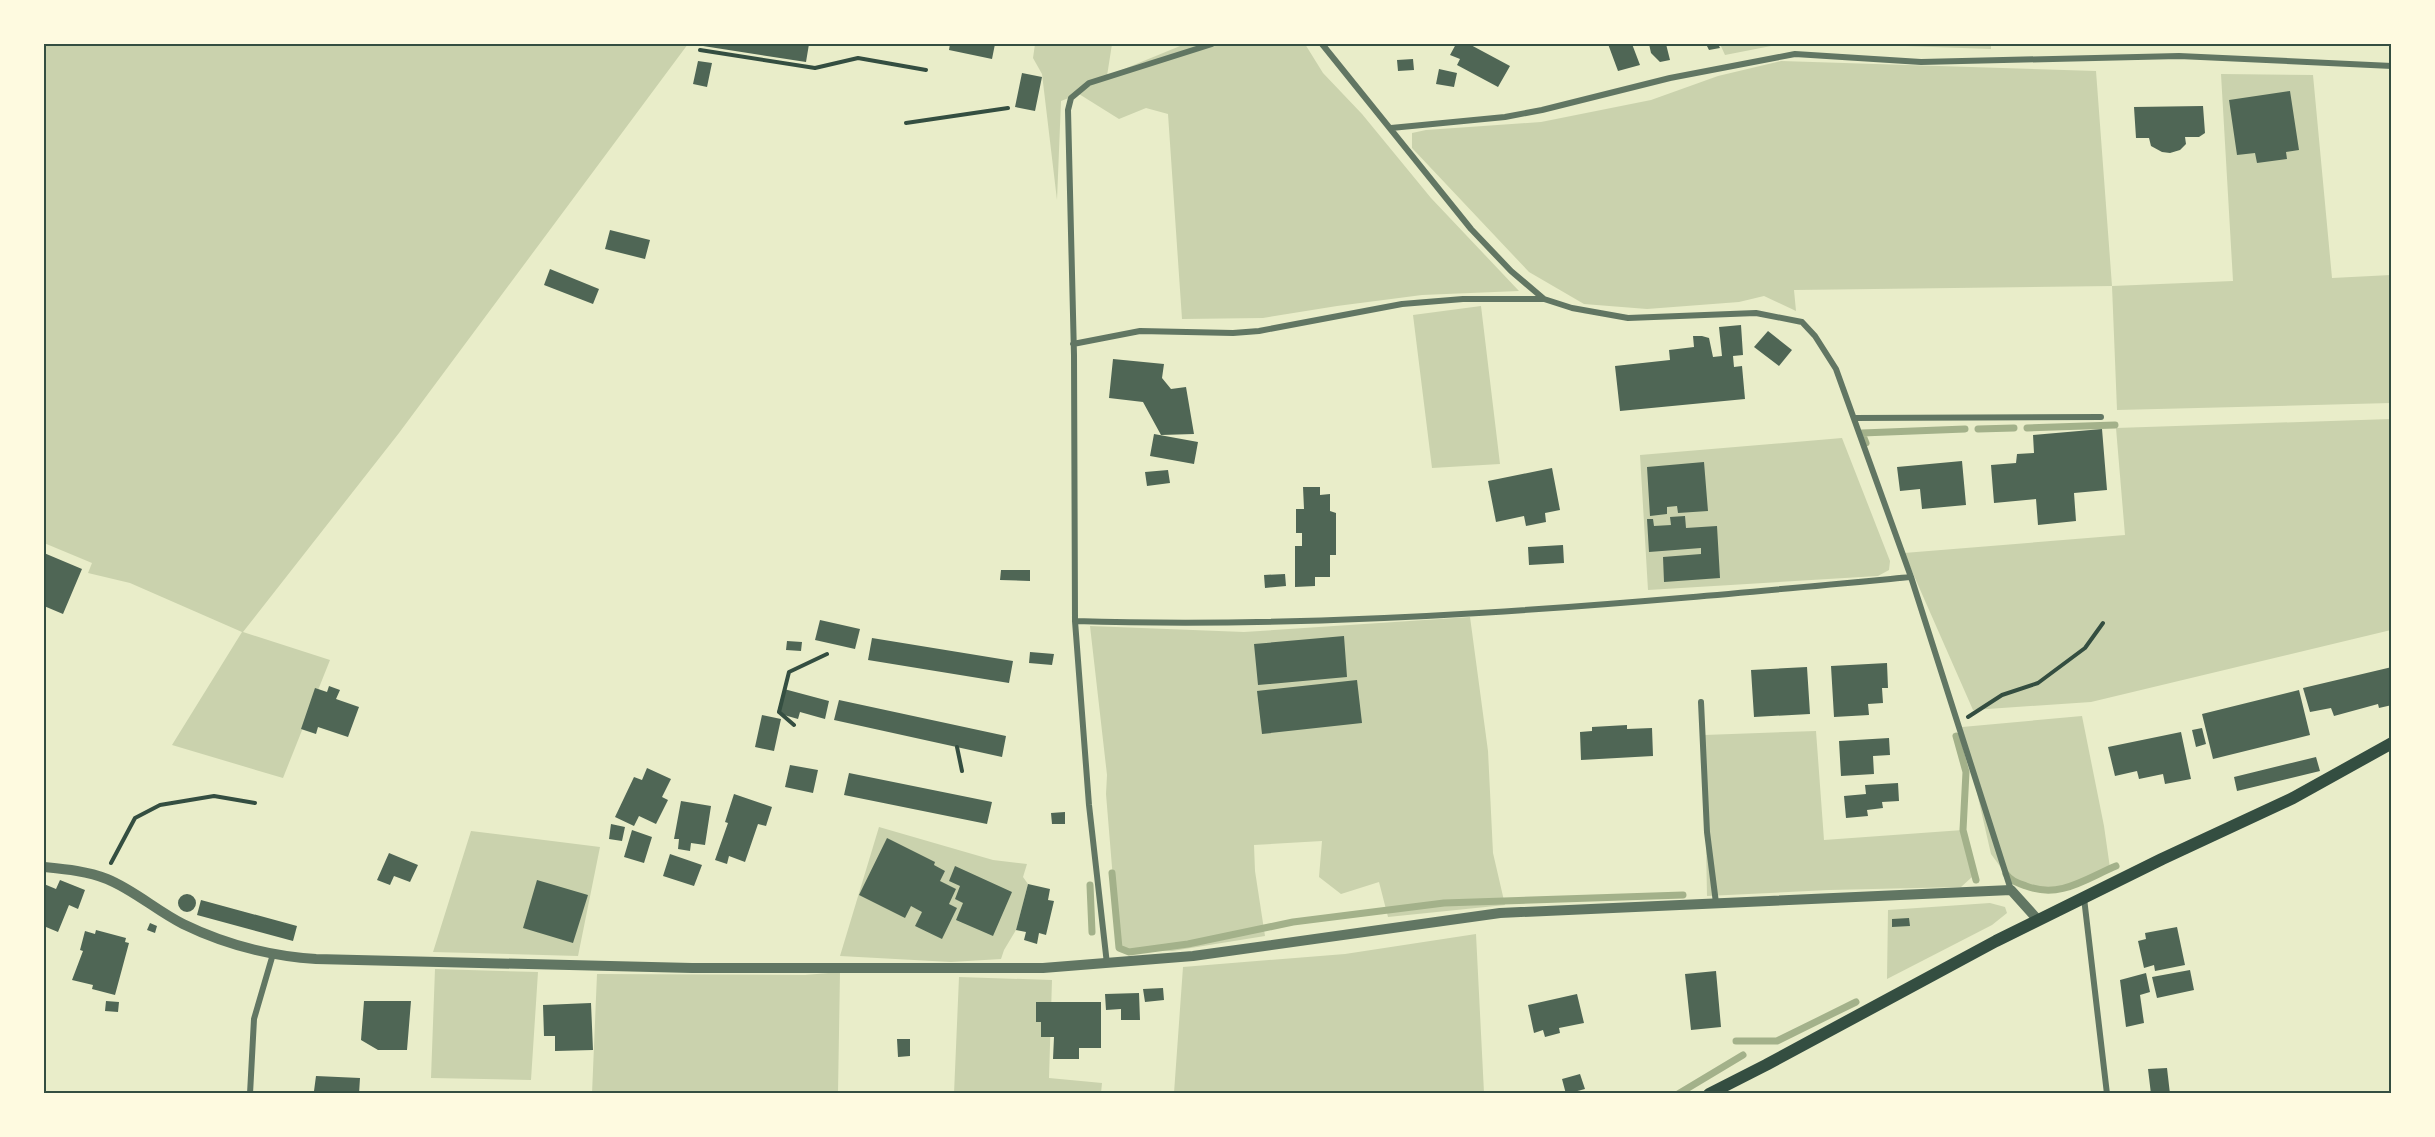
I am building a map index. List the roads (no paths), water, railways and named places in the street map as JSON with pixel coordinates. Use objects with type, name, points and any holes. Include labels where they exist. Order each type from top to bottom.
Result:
[{"type":"main road","points":[[1709,1094],[2038,920],[2293,798],[2391,743]]},
{"type":"street","points":[[1107,964],[1089,805],[1075,621],[1068,110],[1071,98],[1089,83],[1212,44]]},
{"type":"street","points":[[1322,44],[1471,228],[1511,271],[1544,299]]},
{"type":"street","points":[[1391,128],[1514,115],[1670,78],[1794,54],[1921,62],[2179,56],[2391,66]]},
{"type":"street","points":[[1073,344],[1140,331],[1233,333],[1259,331],[1402,304],[1463,299],[1544,299],[1572,308],[1628,318],[1756,313],[1802,322],[1832,360],[1854,418],[1911,576],[2011,890],[2038,920]]},
{"type":"street","points":[[1854,418],[2101,417]]},
{"type":"street","points":[[1075,621],[1239,622],[1483,612],[1681,598],[1911,576]]},
{"type":"street","points":[[1701,702],[1707,832],[1716,903]]},
{"type":"street","points":[[44,867],[93,874],[119,885],[183,924],[220,940],[273,954],[316,959],[704,968],[1042,968],[1193,956],[1500,913],[2011,890]]},
{"type":"street","points":[[2084,898],[2107,1094]]},
{"type":"street","points":[[250,1094],[254,1019],[273,954]]},
{"type":"waterway","points":[[2027,428],[2115,425]]},
{"type":"waterway","points":[[1978,429],[2014,428]]},
{"type":"waterway","points":[[1866,443],[1862,433],[1965,429]]},
{"type":"waterway","points":[[1956,736],[1966,772],[1963,830],[1976,880]]},
{"type":"waterway","points":[[2006,874],[2012,880],[2026,886],[2050,890],[2072,886],[2116,866]]},
{"type":"waterway","points":[[1112,873],[1119,948],[1129,952],[1188,944],[1293,922],[1444,903],[1683,895]]},
{"type":"waterway","points":[[1090,885],[1092,932]]},
{"type":"waterway","points":[[1736,1041],[1777,1041],[1856,1002]]},
{"type":"waterway","points":[[1678,1094],[1743,1055]]}]
